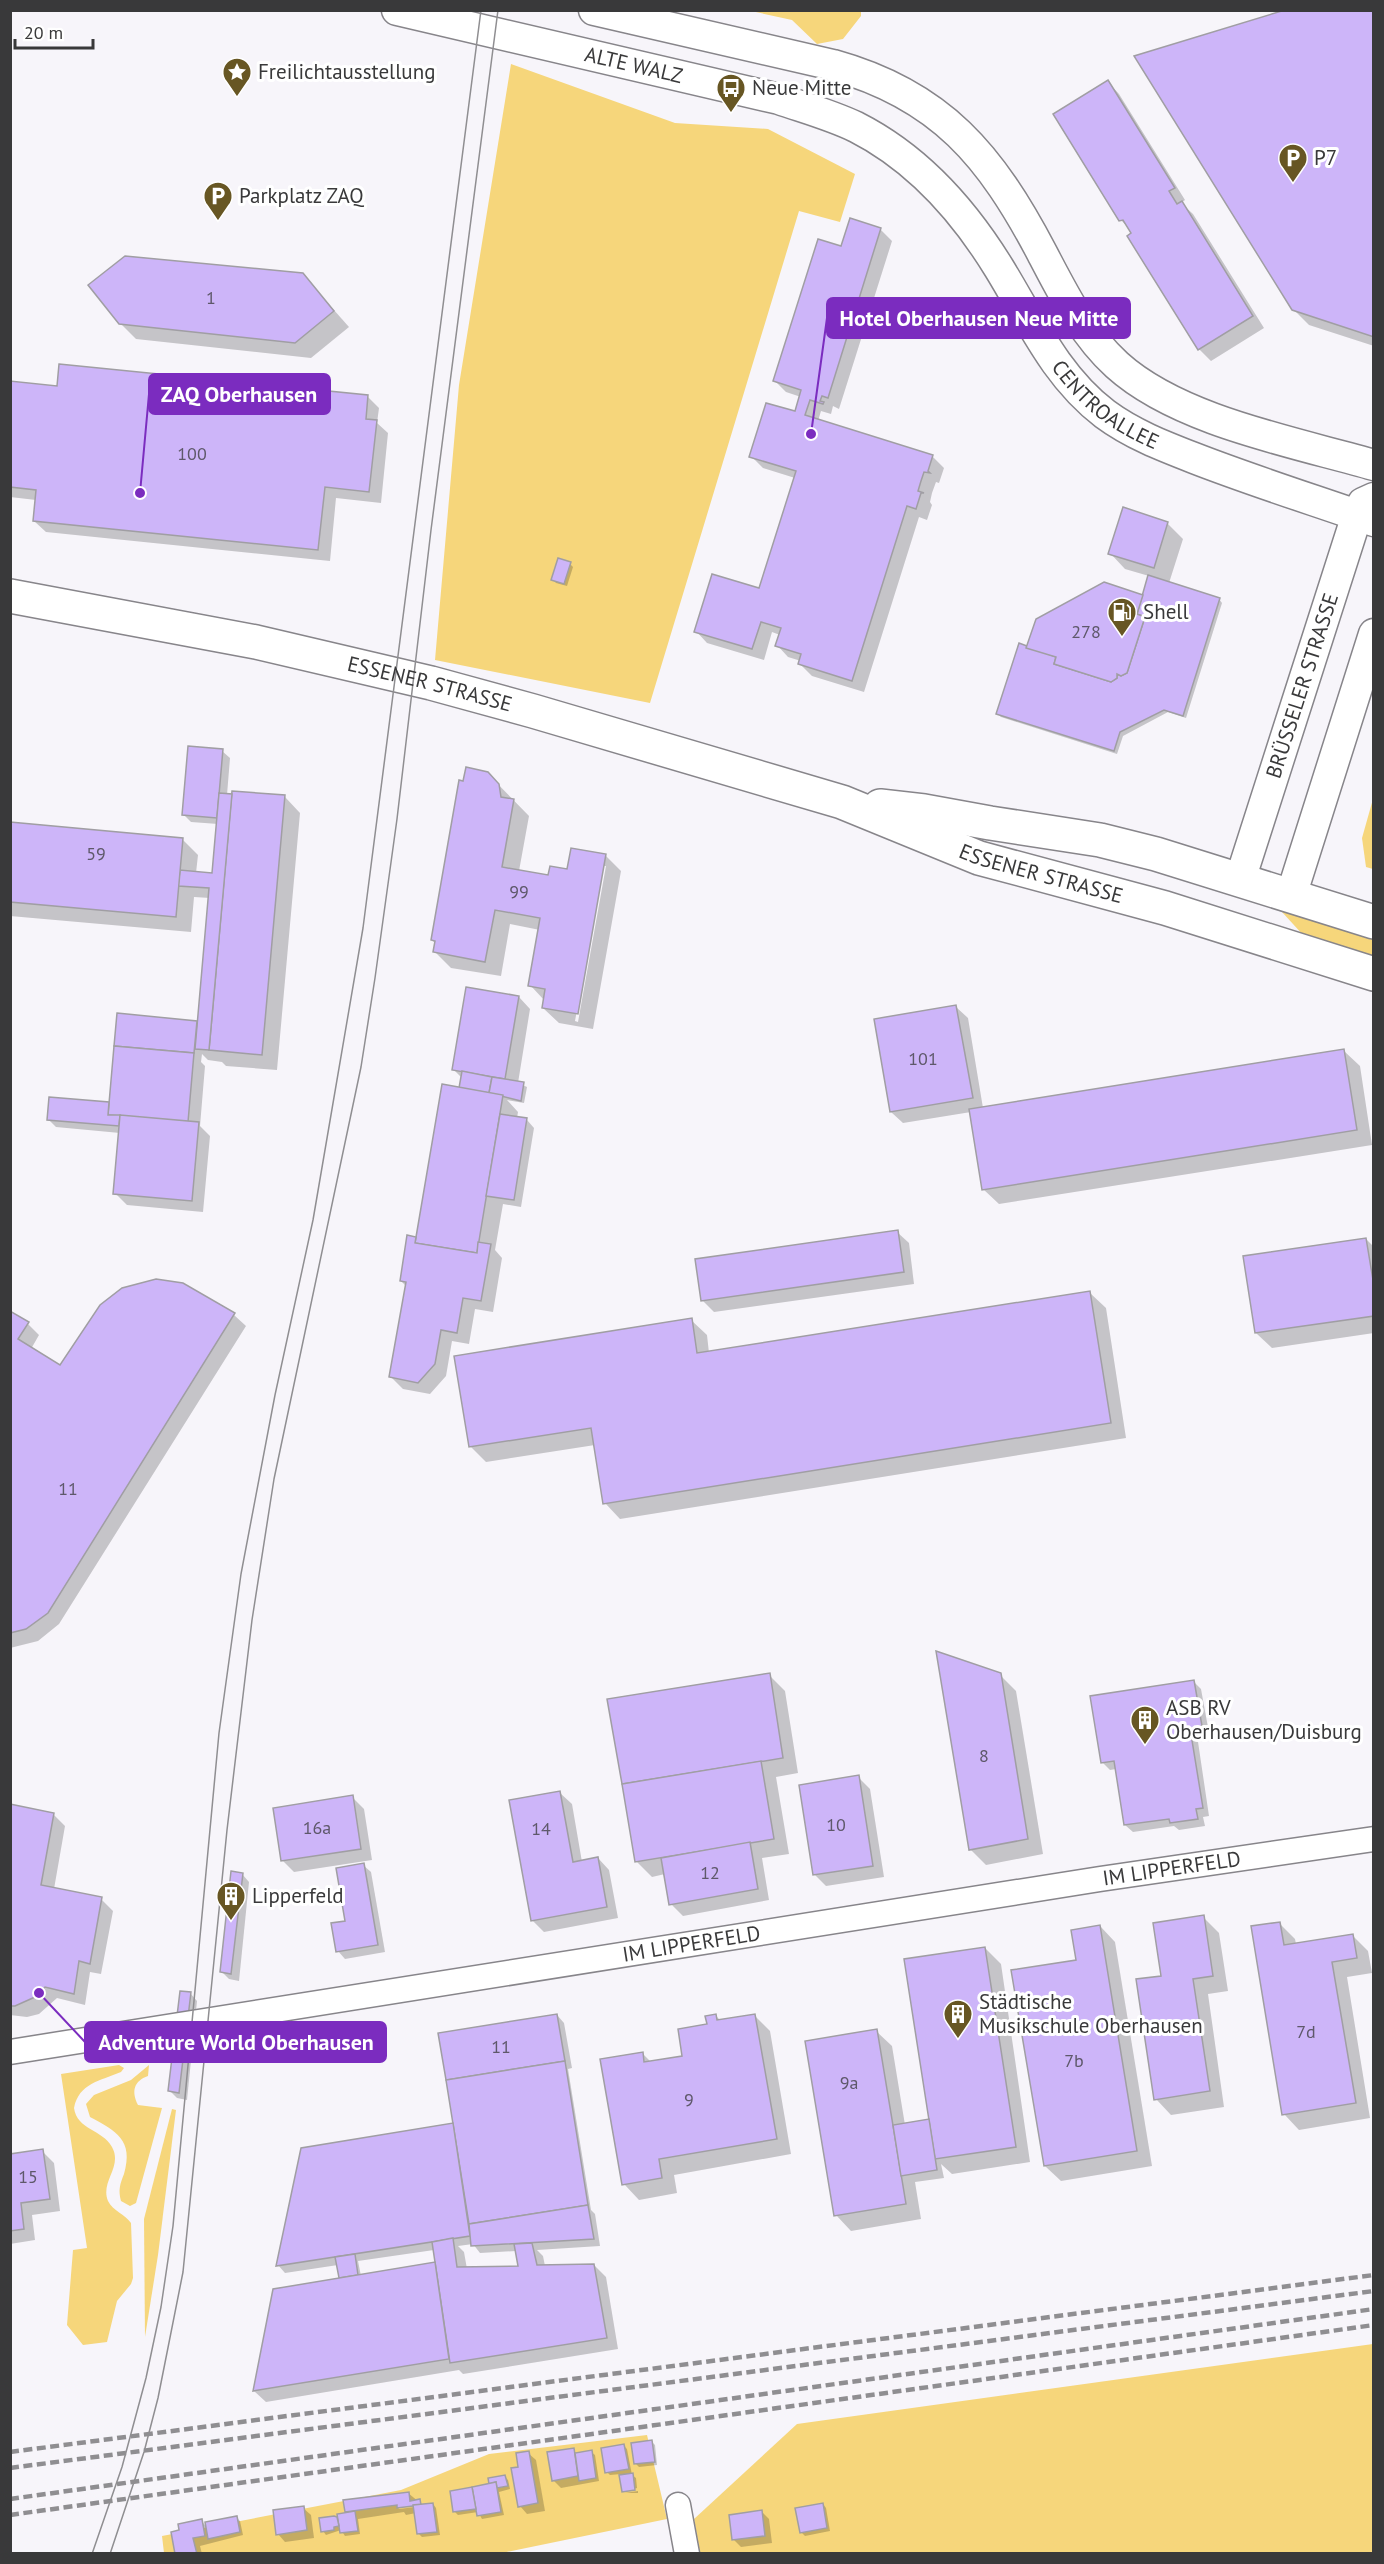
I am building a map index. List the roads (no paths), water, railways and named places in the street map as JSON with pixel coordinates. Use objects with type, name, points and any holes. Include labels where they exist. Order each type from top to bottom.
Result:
[{"type":"main road","name":"ESSENER STRASSE","points":[[10,596],[256,642],[431,683],[842,802],[980,858],[1165,908],[1374,974]]},
{"type":"main road","name":"ESSENER STRASSE","points":[[842,802],[924,811],[1100,840],[1156,854],[1374,922]]},
{"type":"main road","points":[[1240,880],[1244,933]]},
{"type":"main road","points":[[1244,933],[1291,896]]},
{"type":"street","name":"ALTE WALZ","points":[[397,10],[779,99],[836,118],[867,133]]},
{"type":"street","name":"ALTE WALZ","points":[[594,10],[833,65],[855,71],[903,92]]},
{"type":"street","name":"CENTROALLEE","points":[[903,92],[928,107],[953,128],[993,170],[1027,225],[1074,313],[1102,350],[1126,372],[1144,386],[1198,413],[1374,465]]},
{"type":"street","name":"CENTROALLEE","points":[[867,133],[932,181],[959,211],[999,268],[1055,363],[1074,385],[1105,414],[1150,441],[1218,468],[1368,511]]},
{"type":"street","name":"BRÜSSELER STRASSE","points":[[1240,880],[1368,511]]},
{"type":"street","points":[[1291,896],[1374,634]]},
{"type":"street","name":"IM LIPPERFELD","points":[[10,2052],[1100,1879],[1374,1839]]},
{"type":"street","points":[[678,2505],[687,2553]]},
{"type":"tram line","points":[[92,2554],[122,2467],[146,2378],[161,2307],[173,2226],[219,1733],[241,1574],[275,1395],[313,1220],[363,928],[481,10]]},
{"type":"tram line","points":[[110,2554],[144,2452],[158,2398],[183,2272],[227,1830],[252,1620],[274,1479],[361,1067],[375,978],[498,10]]},
{"type":"railway","points":[[10,2452],[1374,2275]]},
{"type":"railway","points":[[10,2468],[1374,2291]]},
{"type":"railway","points":[[10,2499],[1374,2309]]},
{"type":"railway","points":[[10,2515],[1374,2325]]},
{"type":"place","name":"Freilichtausstellung","points":[[237,98]]},
{"type":"place","name":"Neue Mitte","points":[[731,114]]},
{"type":"place","name":"P7","points":[[1293,184]]},
{"type":"place","name":"Parkplatz ZAQ","points":[[218,222]]},
{"type":"place","name":"Hotel Oberhausen Neue Mitte","points":[[811,434]]},
{"type":"place","name":"ZAQ Oberhausen","points":[[140,493]]},
{"type":"place","name":"Shell","points":[[1122,638]]},
{"type":"place","name":"ASB RV Oberhausen/Duisburg","points":[[1145,1746]]},
{"type":"place","name":"Lipperfeld","points":[[231,1922]]},
{"type":"place","name":"Adventure World Oberhausen","points":[[39,1993]]},
{"type":"place","name":"Städtische Musikschule Oberhausen","points":[[958,2040]]}]
